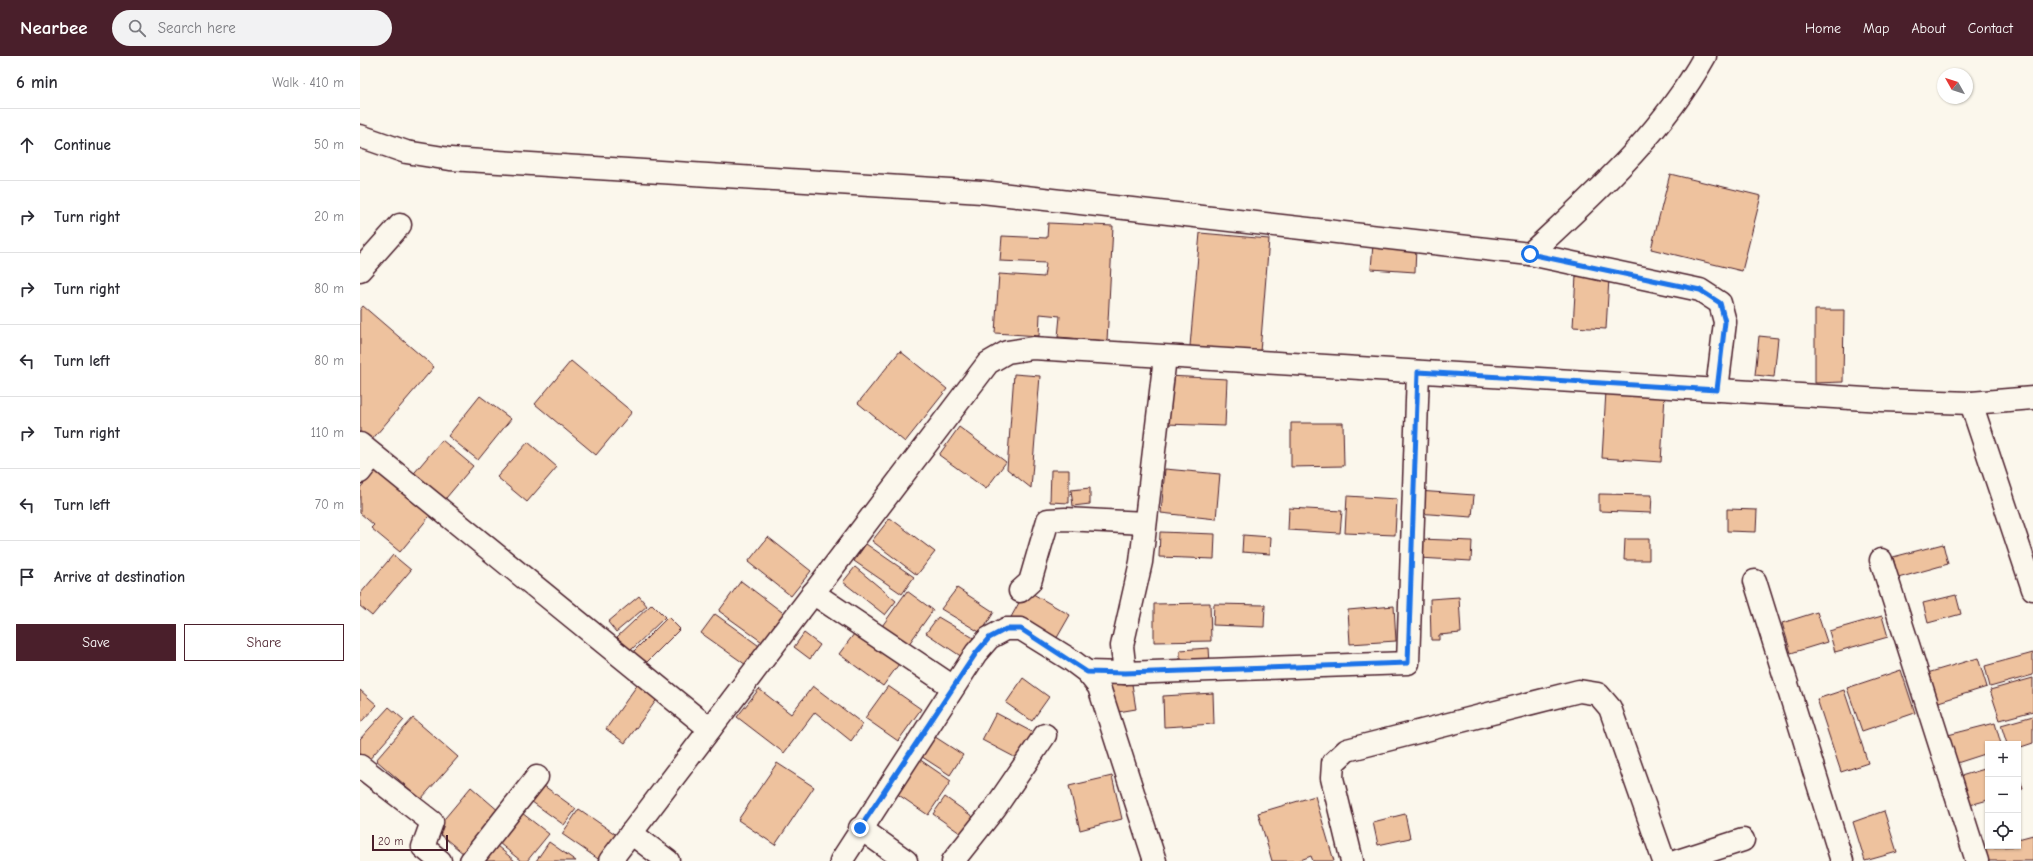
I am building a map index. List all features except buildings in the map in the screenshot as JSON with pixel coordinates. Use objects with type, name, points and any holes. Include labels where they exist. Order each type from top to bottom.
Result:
[{"type":"street","points":[[1530,254],[1645,142],[1689,85],[1705,56]]},
{"type":"street","points":[[360,136],[406,152],[450,159],[982,192],[1530,254],[1700,290],[1720,303],[1725,322],[1717,390]]},
{"type":"street","points":[[360,270],[400,225]]},
{"type":"street","points":[[610,861],[988,363],[1007,352],[1033,348],[1882,400],[1971,403],[2033,398]]},
{"type":"street","points":[[1125,673],[1122,646],[1140,562],[1165,357]]},
{"type":"street","points":[[1087,672],[1125,673],[1408,663],[1418,372]]},
{"type":"street","points":[[1971,403],[2033,589]]},
{"type":"street","points":[[360,472],[367,450],[710,729]]},
{"type":"street","points":[[1020,591],[1030,582],[1048,520],[1066,519],[1145,523]]},
{"type":"street","points":[[1881,560],[1977,861]]},
{"type":"street","points":[[1755,581],[1842,861]]},
{"type":"street","points":[[813,593],[952,687]]},
{"type":"street","points":[[841,861],[860,828],[952,687],[976,653],[989,638],[1006,629],[1021,629],[1087,672],[1099,687],[1155,861]]},
{"type":"street","points":[[1352,861],[1332,778],[1332,763],[1347,750],[1579,691],[1598,694],[1610,708],[1664,861]]},
{"type":"street","points":[[953,861],[995,808],[1045,735]]},
{"type":"street","points":[[360,766],[432,822],[423,847],[440,861]]},
{"type":"street","points":[[471,861],[538,777]]},
{"type":"street","points":[[860,828],[906,861]]},
{"type":"street","points":[[631,833],[668,861]]},
{"type":"street","points":[[1678,861],[1743,840]]},
{"type":"route","points":[[860,828],[976,653],[989,638],[1006,629],[1021,629],[1071,660],[1087,672],[1125,673],[1408,663],[1418,372],[1717,390],[1725,322],[1720,303],[1700,290],[1530,254]]}]
